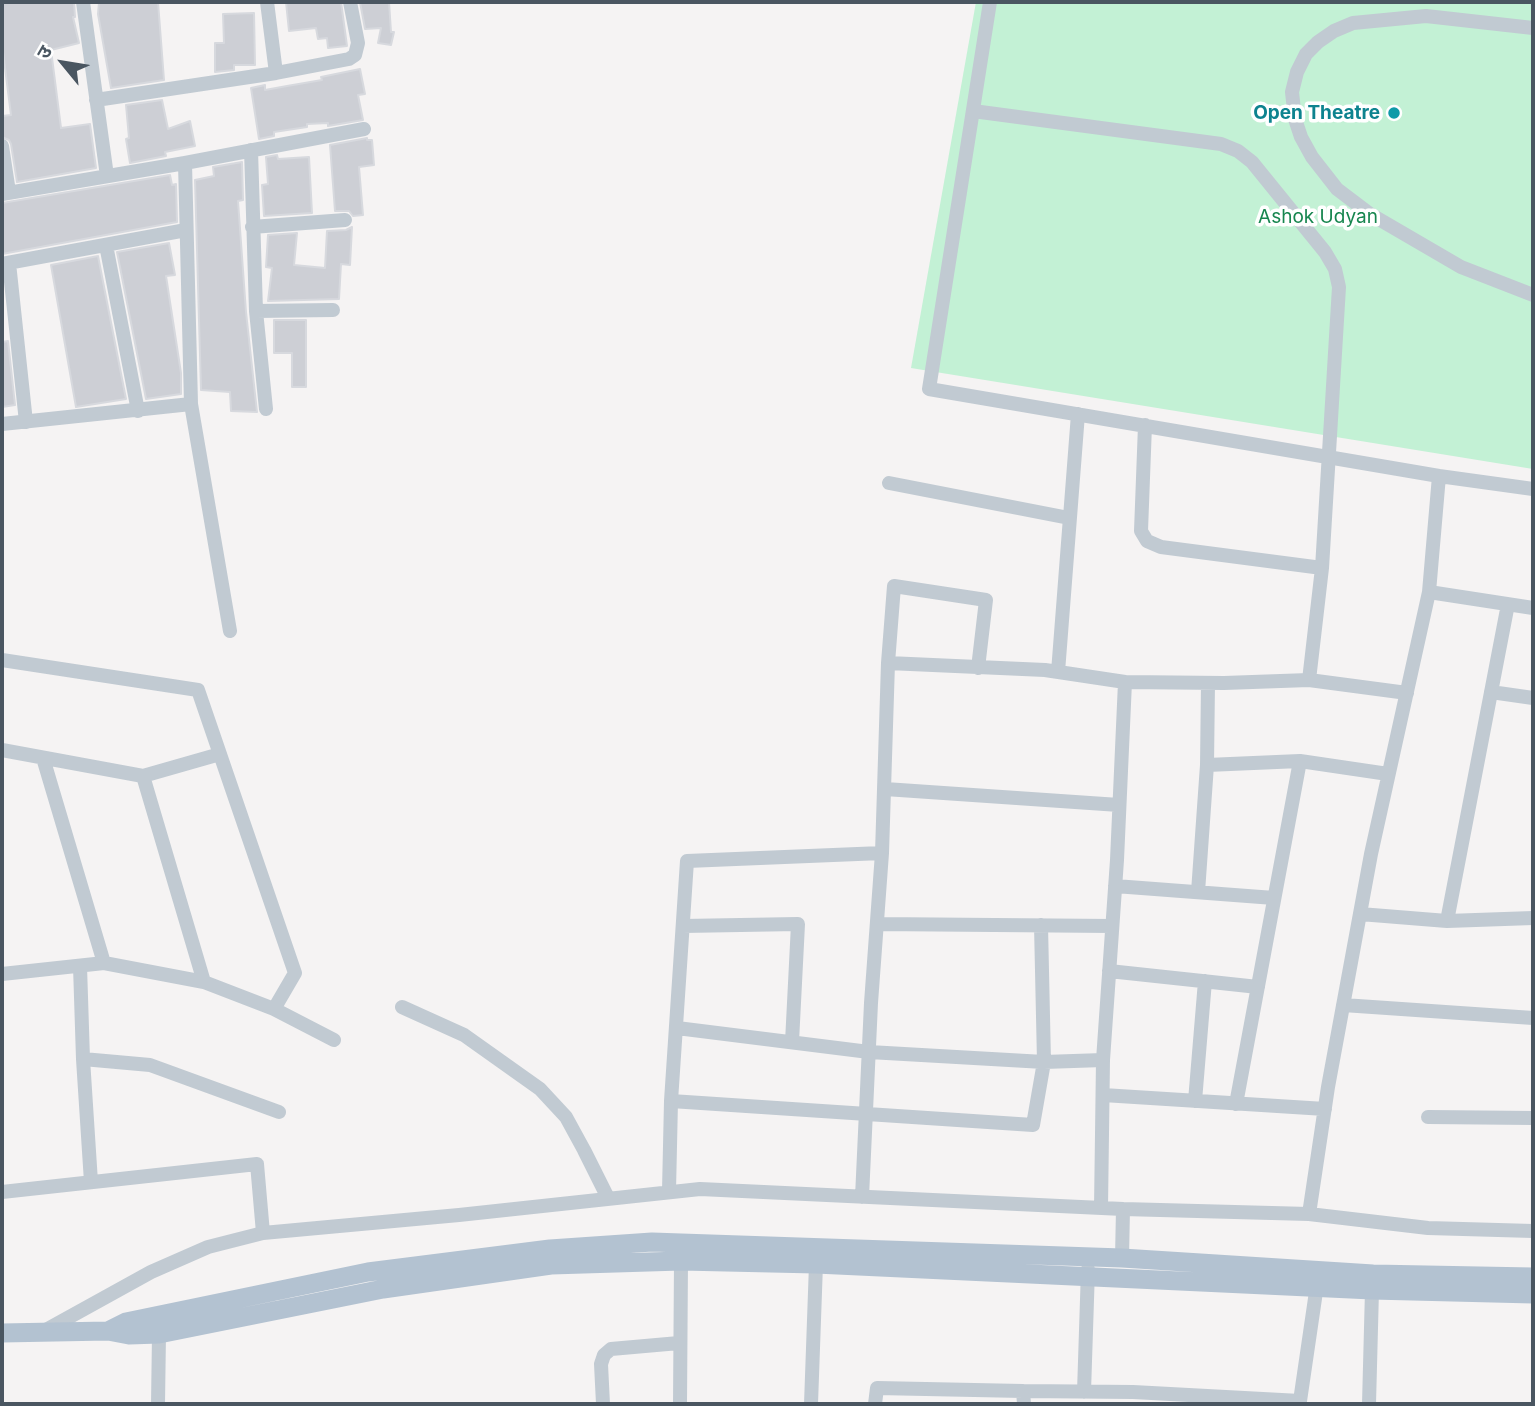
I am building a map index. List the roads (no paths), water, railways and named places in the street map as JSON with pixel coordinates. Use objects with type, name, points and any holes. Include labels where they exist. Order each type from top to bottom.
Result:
[{"type":"main road","points":[[108,1331],[126,1322],[368,1272],[550,1249],[652,1242],[1318,1278],[1533,1277]]},
{"type":"main road","points":[[2,1333],[46,1330],[159,1334],[409,1285],[551,1265],[681,1261],[1088,1267],[1122,1258],[1318,1278],[1372,1290],[1533,1294]]},
{"type":"street","points":[[83,2],[107,176]]},
{"type":"street","points":[[267,2],[276,74]]},
{"type":"street","points":[[96,100],[276,74],[349,59],[355,55],[358,43],[350,2]]},
{"type":"street","points":[[990,2],[929,389],[1439,476],[1533,489]]},
{"type":"street","points":[[1533,28],[1426,16],[1353,23],[1334,31],[1306,54],[1297,72],[1292,92],[1295,119],[1301,137],[1312,157],[1337,189],[1370,214],[1461,267],[1533,295]]},
{"type":"street","points":[[973,111],[1221,144],[1238,151],[1252,162],[1335,269],[1339,287],[1330,456],[1322,568],[1309,680]]},
{"type":"street","points":[[2,146],[5,193],[364,129]]},
{"type":"street","points":[[251,150],[256,311],[266,409]]},
{"type":"street","points":[[185,163],[191,404],[230,631]]},
{"type":"street","points":[[252,228],[345,220]]},
{"type":"street","points":[[26,422],[6,264],[186,230]]},
{"type":"street","points":[[106,244],[138,411]]},
{"type":"street","points":[[256,311],[333,310]]},
{"type":"street","points":[[2,424],[191,404]]},
{"type":"street","points":[[1058,672],[1078,414]]},
{"type":"street","points":[[1145,425],[1141,531],[1147,541],[1161,547],[1322,568]]},
{"type":"street","points":[[1309,1214],[1360,914],[1429,592],[1439,476]]},
{"type":"street","points":[[889,483],[1069,518]]},
{"type":"street","points":[[862,1197],[894,586],[986,600],[978,668]]},
{"type":"street","points":[[1429,592],[1533,608]]},
{"type":"street","points":[[1447,921],[1508,604]]},
{"type":"street","points":[[2,660],[198,690],[295,973],[274,1009]]},
{"type":"street","points":[[888,663],[1058,672],[1125,682],[1309,680],[1407,693]]},
{"type":"street","points":[[1101,1208],[1103,1060],[1125,682]]},
{"type":"street","points":[[1198,892],[1207,765],[1208,683]]},
{"type":"street","points":[[1491,692],[1533,698]]},
{"type":"street","points":[[2,750],[143,776],[220,754]]},
{"type":"street","points":[[43,758],[104,963]]},
{"type":"street","points":[[1207,765],[1300,761],[1388,774]]},
{"type":"street","points":[[1236,1104],[1300,761]]},
{"type":"street","points":[[143,776],[204,982]]},
{"type":"street","points":[[885,789],[1119,805]]},
{"type":"street","points":[[669,1191],[671,1101],[687,861],[881,853]]},
{"type":"street","points":[[1115,886],[1275,898]]},
{"type":"street","points":[[1360,914],[1447,921],[1533,918]]},
{"type":"street","points":[[683,926],[798,924],[792,1042]]},
{"type":"street","points":[[877,924],[1112,926]]},
{"type":"street","points":[[671,1101],[1033,1125],[1044,1062],[1041,925]]},
{"type":"street","points":[[2,974],[104,963],[204,982],[274,1009],[334,1040]]},
{"type":"street","points":[[80,966],[91,1182]]},
{"type":"street","points":[[1109,971],[1258,987]]},
{"type":"street","points":[[1195,1101],[1205,981]]},
{"type":"street","points":[[1343,1005],[1533,1018]]},
{"type":"street","points":[[402,1007],[464,1035],[540,1089],[566,1117],[607,1198]]},
{"type":"street","points":[[677,1028],[869,1052],[1044,1062],[1103,1060]]},
{"type":"street","points":[[83,1059],[150,1065],[279,1112]]},
{"type":"street","points":[[1103,1095],[1325,1109]]},
{"type":"street","points":[[1428,1117],[1533,1118]]},
{"type":"street","points":[[2,1192],[257,1164],[263,1233]]},
{"type":"street","points":[[46,1330],[151,1272],[208,1247],[263,1233],[459,1215],[669,1191],[700,1189],[1123,1209],[1309,1214],[1428,1228],[1533,1231]]},
{"type":"street","points":[[1122,1258],[1123,1209]]},
{"type":"street","points":[[680,1404],[681,1261]]},
{"type":"street","points":[[811,1404],[816,1264]]},
{"type":"street","points":[[1084,1392],[1088,1267]]},
{"type":"street","points":[[875,1404],[877,1388],[1023,1398],[1084,1392],[1300,1403],[1318,1278]]},
{"type":"street","points":[[1369,1404],[1372,1290]]},
{"type":"street","points":[[158,1404],[159,1334]]},
{"type":"street","points":[[603,1404],[601,1364],[604,1355],[611,1349],[679,1343]]},
{"type":"place","name":"Open Theatre","points":[[1394,113]]},
{"type":"park label","name":"Ashok Udyan","points":[[1318,217]]}]
